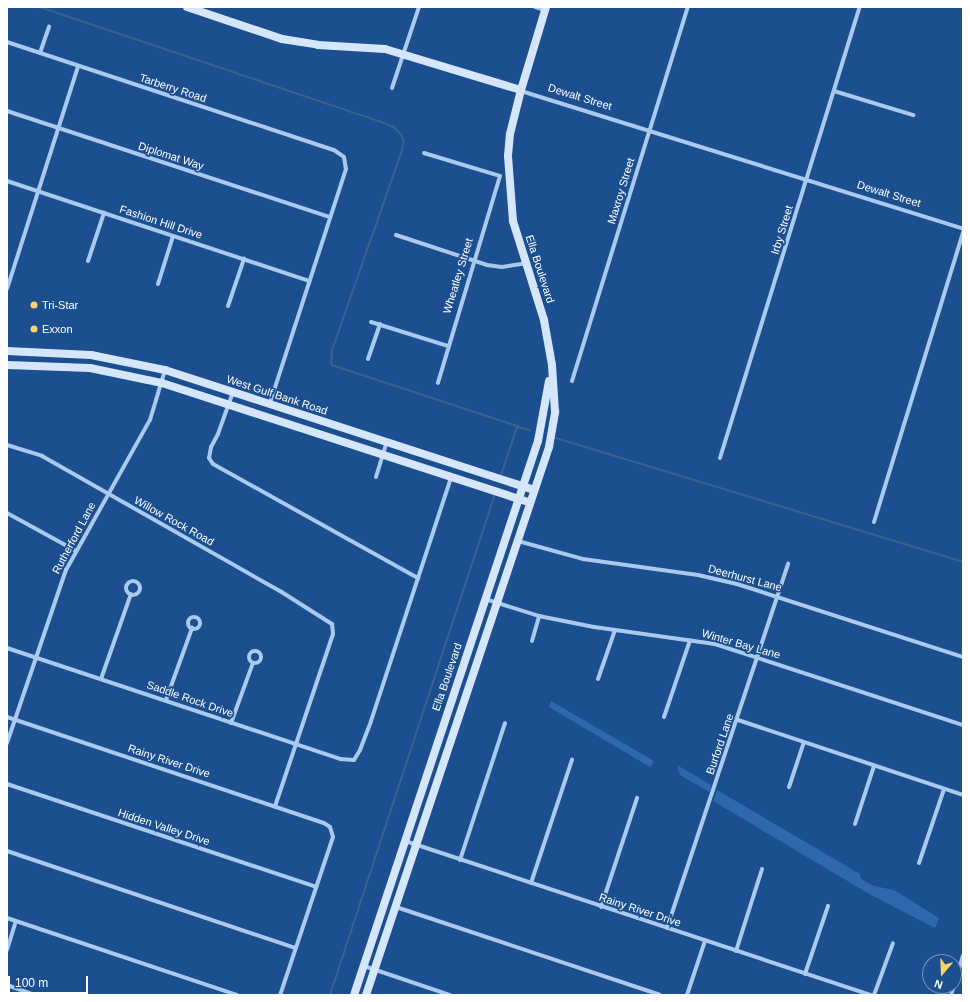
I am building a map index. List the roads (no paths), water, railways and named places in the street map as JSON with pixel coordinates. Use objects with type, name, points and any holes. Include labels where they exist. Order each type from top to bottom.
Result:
[{"type":"main road","name":"Dewalt Street","points":[[187,7],[296,42],[318,45],[365,46],[404,54],[521,90]]},
{"type":"main road","points":[[521,90],[545,9]]},
{"type":"main road","name":"Ella Boulevard","points":[[366,995],[529,502],[549,447],[555,412],[552,365],[544,320],[513,221],[510,179],[510,134],[521,90]]},
{"type":"main road","name":"West Gulf Bank Road","points":[[7,351],[90,355],[165,370],[534,490]]},
{"type":"main road","points":[[90,355],[90,368]]},
{"type":"main road","points":[[7,365],[90,368],[162,383],[529,502]]},
{"type":"main road","name":"Ella Boulevard","points":[[354,995],[517,498],[538,441],[552,365]]},
{"type":"street","points":[[392,88],[419,7]]},
{"type":"street","points":[[535,7],[545,9]]},
{"type":"street","name":"Maxroy Street","points":[[572,381],[688,7]]},
{"type":"street","name":"Irby Street","points":[[720,458],[860,7]]},
{"type":"street","points":[[40,53],[49,27]]},
{"type":"street","name":"Tarberry Road","points":[[7,42],[341,153],[346,163],[330,217]]},
{"type":"street","points":[[7,289],[78,66]]},
{"type":"street","name":"Dewalt Street","points":[[521,90],[963,229]]},
{"type":"street","points":[[834,91],[913,115]]},
{"type":"street","name":"Diplomat Way","points":[[7,111],[330,217]]},
{"type":"street","name":"Wheatley Street","points":[[424,153],[500,176],[473,261],[438,383]]},
{"type":"street","name":"Fashion Hill Drive","points":[[7,181],[309,281]]},
{"type":"street","points":[[88,261],[104,212]]},
{"type":"street","points":[[270,403],[330,217]]},
{"type":"street","points":[[874,522],[963,232]]},
{"type":"street","points":[[396,235],[473,261],[502,267],[527,263]]},
{"type":"street","points":[[158,284],[173,236]]},
{"type":"street","points":[[228,306],[244,259]]},
{"type":"street","points":[[371,322],[448,346]]},
{"type":"street","points":[[368,359],[380,324]]},
{"type":"street","name":"Rutherford Lane","points":[[7,743],[62,579],[76,551],[150,420],[165,370]]},
{"type":"street","points":[[233,392],[211,447],[209,458],[213,464],[418,578],[451,476]]},
{"type":"street","points":[[376,477],[387,442]]},
{"type":"street","name":"Willow Rock Road","points":[[7,445],[42,456],[328,620],[333,628],[333,634],[296,744]]},
{"type":"street","points":[[7,514],[76,551]]},
{"type":"street","name":"Deerhurst Lane","points":[[517,541],[583,559],[708,577],[778,596],[963,657]]},
{"type":"street","name":"Burford Lane","points":[[667,928],[738,720],[788,564]]},
{"type":"street","name":"Saddle Rock Drive","points":[[7,648],[348,761],[357,756],[361,748],[418,578]]},
{"type":"street","points":[[101,679],[130,594]]},
{"type":"street","name":"Winter Bay Lane","points":[[485,599],[539,616],[615,630],[690,640],[758,658],[963,726]]},
{"type":"street","points":[[532,641],[539,616]]},
{"type":"street","points":[[166,700],[192,628]]},
{"type":"street","points":[[598,679],[615,630]]},
{"type":"street","points":[[664,717],[690,640]]},
{"type":"street","points":[[231,723],[253,663]]},
{"type":"street","name":"Rainy River Drive","points":[[7,717],[324,823],[330,827],[333,837],[316,887]]},
{"type":"street","points":[[738,720],[963,795]]},
{"type":"street","points":[[460,860],[505,723]]},
{"type":"street","points":[[790,787],[804,742]]},
{"type":"street","points":[[275,806],[296,744]]},
{"type":"street","points":[[531,883],[572,760]]},
{"type":"street","points":[[855,824],[874,766]]},
{"type":"street","name":"Hidden Valley Drive","points":[[7,784],[316,887]]},
{"type":"street","points":[[920,863],[944,788]]},
{"type":"street","points":[[601,907],[637,798]]},
{"type":"street","name":"Rainy River Drive","points":[[405,841],[871,995]]},
{"type":"street","points":[[7,850],[295,948]]},
{"type":"street","points":[[736,951],[762,869]]},
{"type":"street","points":[[280,995],[316,887]]},
{"type":"street","points":[[805,974],[828,906]]},
{"type":"street","points":[[396,907],[660,995]]},
{"type":"street","points":[[7,918],[237,995]]},
{"type":"street","points":[[7,950],[16,921]]},
{"type":"street","points":[[687,995],[705,941]]},
{"type":"street","points":[[874,995],[893,943]]},
{"type":"street","points":[[363,966],[450,995]]},
{"type":"street","points":[[7,985],[34,995]]},
{"type":"waterway","points":[[40,7],[379,121],[394,127],[401,134],[404,141],[402,152],[332,352],[332,365],[518,426],[501,477]]},
{"type":"waterway","points":[[518,427],[530,430]]},
{"type":"waterway","points":[[556,438],[963,562]]},
{"type":"waterway","points":[[330,995],[495,494]]},
{"type":"place","name":"Tri-Star","points":[[34,305]]},
{"type":"place","name":"Exxon","points":[[34,329]]}]
